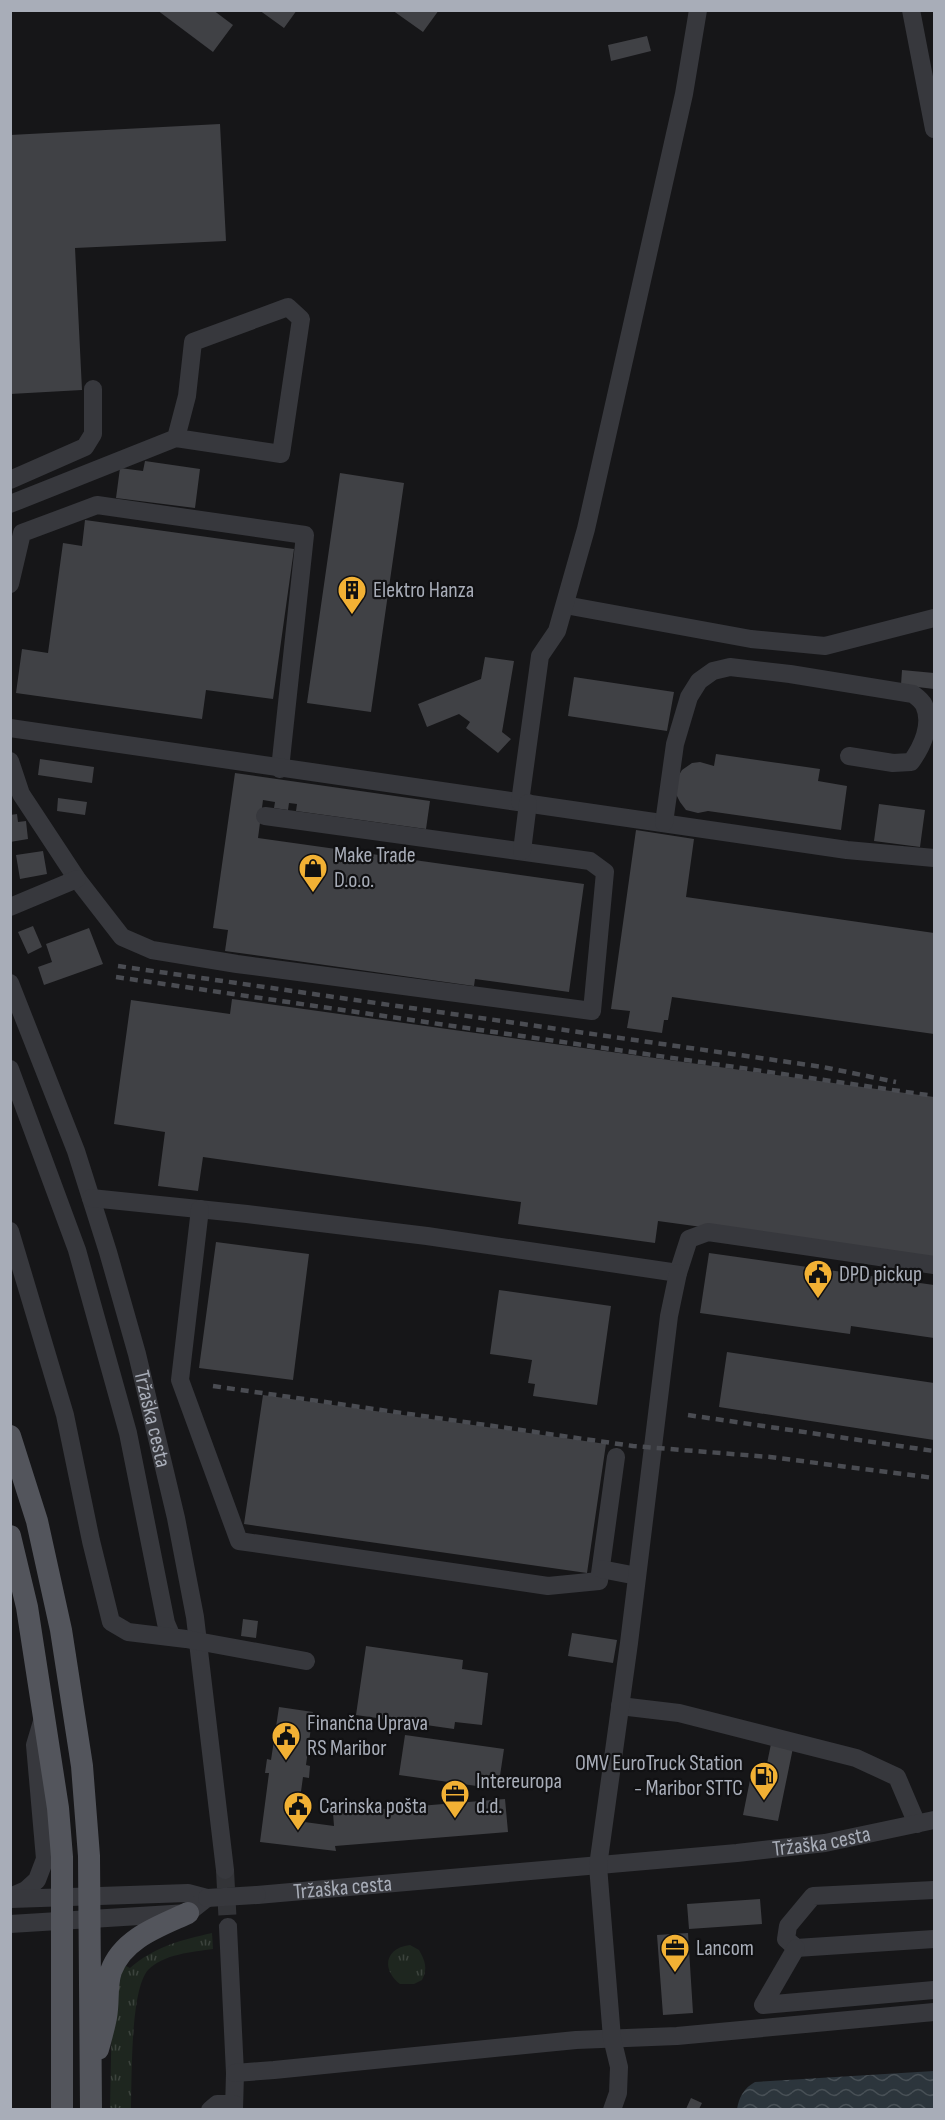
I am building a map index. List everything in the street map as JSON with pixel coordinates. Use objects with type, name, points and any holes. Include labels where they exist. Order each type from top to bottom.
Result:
[{"type":"main road","points":[[10,1436],[37,1521],[61,1630],[82,1766],[89,1856],[91,2109]]},
{"type":"main road","points":[[10,1536],[27,1606],[58,1808],[62,1857],[62,2109]]},
{"type":"main road","points":[[92,2073],[106,2016],[111,1971],[119,1957],[143,1934],[188,1913]]},
{"type":"street","points":[[522,851],[524,803],[540,656],[557,631],[586,529],[684,94],[698,10]]},
{"type":"street","points":[[911,10],[934,129]]},
{"type":"street","points":[[10,504],[176,438],[281,454],[301,319],[288,307],[193,342],[187,396],[176,438]]},
{"type":"street","points":[[10,480],[85,447],[93,434],[93,389]]},
{"type":"street","points":[[10,585],[22,533],[98,505],[305,535],[280,769]]},
{"type":"street","points":[[564,605],[751,639],[825,646],[934,618]]},
{"type":"street","points":[[664,823],[675,744],[689,697],[699,681],[713,671],[730,667],[790,674],[914,694],[924,705],[927,722],[921,748],[911,762],[893,763],[849,756]]},
{"type":"street","points":[[10,728],[847,850],[934,858]]},
{"type":"street","points":[[10,761],[21,794],[77,879],[122,937],[152,950],[237,964],[592,1011],[605,872],[591,861],[265,816]]},
{"type":"street","points":[[10,907],[77,879]]},
{"type":"street","name":"Tržaška cesta","points":[[10,983],[17,1018],[76,1151],[91,1198],[136,1353],[176,1518],[198,1641],[225,1870]]},
{"type":"street","points":[[10,1070],[77,1251],[128,1433],[165,1623],[172,1636]]},
{"type":"street","points":[[91,1198],[427,1236],[678,1273]]},
{"type":"street","points":[[200,1209],[180,1380],[239,1541],[548,1586],[599,1581],[616,1457]]},
{"type":"street","points":[[10,1231],[65,1414],[91,1541],[111,1622],[128,1632],[172,1636],[306,1661]]},
{"type":"street","points":[[612,2109],[618,2093],[619,2067],[612,2038],[598,1866],[669,1316],[678,1273],[689,1239],[708,1232],[934,1265]]},
{"type":"street","points":[[601,1569],[637,1576]]},
{"type":"street","points":[[620,1706],[679,1713],[856,1758],[897,1777],[926,1822]]},
{"type":"street","points":[[10,1898],[26,1890],[37,1880],[45,1858],[35,1745],[44,1713]]},
{"type":"street","name":"Tržaška cesta","points":[[10,1898],[188,1893],[207,1898],[257,1895],[598,1866],[825,1843],[926,1822]]},
{"type":"street","points":[[934,1890],[813,1896],[788,1926],[786,1939],[796,1948],[934,1939]]},
{"type":"street","points":[[10,1924],[188,1913],[207,1898]]},
{"type":"street","points":[[210,2109],[217,2104],[234,2107],[235,2073],[228,1927]]},
{"type":"street","points":[[796,1948],[764,2005],[934,1990]]},
{"type":"street","points":[[235,2073],[612,2038],[677,2036],[934,2013]]},
{"type":"green space","points":[[212,1933],[213,1949],[170,1957],[148,1970],[142,1981],[135,2015],[131,2109],[110,2110],[112,2006],[122,1964],[130,1968],[168,1945]]},
{"type":"green space","points":[[410,1945],[419,1950],[424,1961],[425,1972],[422,1980],[414,1984],[400,1984],[390,1972],[388,1960],[395,1950]]},
{"type":"water","points":[[934,2071],[934,2109],[737,2109],[743,2093],[755,2082]]},
{"type":"building","points":[[157,10],[213,10],[233,25],[213,52]]},
{"type":"building","points":[[259,10],[297,10],[284,28]]},
{"type":"building","points":[[392,10],[439,10],[423,32]]},
{"type":"building","points":[[647,36],[651,51],[611,61],[608,45]]},
{"type":"building","points":[[220,124],[226,241],[75,248],[82,390],[10,394],[10,135]]},
{"type":"building","points":[[145,461],[200,469],[195,508],[116,498],[120,468],[143,471]]},
{"type":"building","name":"Elektro Hanza","points":[[340,473],[404,483],[371,712],[307,703]]},
{"type":"building","points":[[85,520],[294,549],[273,699],[206,690],[202,719],[16,693],[22,649],[48,653],[63,543],[82,546]]},
{"type":"building","points":[[485,657],[514,661],[502,732],[511,739],[498,753],[466,728],[470,722],[459,714],[427,727],[418,704],[481,679]]},
{"type":"building","points":[[902,670],[934,673],[934,689],[901,685]]},
{"type":"building","points":[[574,677],[674,692],[667,731],[568,716]]},
{"type":"building","points":[[716,754],[820,769],[818,781],[847,786],[841,830],[708,811],[698,813],[686,810],[675,792],[676,780],[682,770],[692,763],[700,762],[714,766]]},
{"type":"building","points":[[40,759],[94,767],[92,783],[38,775]]},
{"type":"building","points":[[235,773],[430,801],[426,829],[296,811],[297,804],[289,803],[288,810],[274,808],[275,802],[263,800],[258,838],[584,884],[569,992],[475,979],[474,986],[225,951],[228,930],[213,928]]},
{"type":"building","points":[[58,798],[87,802],[85,815],[57,811]]},
{"type":"building","points":[[879,804],[925,810],[920,847],[874,841]]},
{"type":"building","points":[[17,814],[18,822],[26,821],[28,839],[10,842],[10,815]]},
{"type":"building","points":[[636,830],[694,839],[686,897],[934,933],[934,1034],[672,997],[668,1020],[664,1020],[662,1033],[627,1028],[630,1011],[611,1009]]},
{"type":"building","points":[[43,851],[47,874],[20,879],[16,855]]},
{"type":"building","points":[[33,926],[42,947],[28,954],[18,932]]},
{"type":"building","points":[[89,928],[103,964],[44,985],[38,967],[52,962],[46,944]]},
{"type":"building","points":[[232,999],[934,1097],[934,1259],[658,1221],[655,1243],[518,1224],[521,1202],[203,1157],[198,1191],[158,1186],[165,1132],[114,1124],[131,1000],[230,1014]]},
{"type":"building","points":[[216,1242],[309,1254],[293,1380],[199,1368]]},
{"type":"building","name":"DPD pickup","points":[[709,1253],[934,1285],[934,1338],[851,1326],[850,1334],[700,1313]]},
{"type":"building","points":[[499,1290],[611,1306],[597,1405],[533,1396],[535,1384],[528,1383],[532,1360],[490,1354]]},
{"type":"building","points":[[727,1352],[934,1383],[934,1440],[719,1407]]},
{"type":"building","points":[[263,1395],[606,1444],[587,1573],[244,1524]]},
{"type":"building","points":[[243,1619],[258,1621],[256,1638],[241,1636]]},
{"type":"building","points":[[572,1633],[617,1640],[613,1663],[568,1656]]},
{"type":"building","points":[[366,1646],[463,1660],[462,1669],[488,1673],[482,1725],[455,1722],[454,1729],[356,1715]]},
{"type":"building","points":[[279,1707],[313,1712],[306,1765],[310,1766],[309,1778],[303,1777],[297,1821],[334,1826],[333,1813],[505,1799],[508,1832],[335,1846],[336,1851],[260,1842],[269,1773],[265,1773],[267,1759],[271,1760]]},
{"type":"building","points":[[405,1735],[504,1749],[498,1789],[399,1775]]},
{"type":"building","points":[[772,1739],[794,1743],[778,1821],[743,1815],[750,1780],[763,1783]]},
{"type":"building","points":[[760,1899],[762,1924],[689,1929],[687,1904]]},
{"type":"building","name":"Lancom","points":[[688,1933],[693,2013],[663,2015],[657,1935]]},
{"type":"building","points":[[691,2098],[702,2103],[699,2109],[686,2109]]},
{"type":"tunnel","points":[[225,1870],[228,1927]]},
{"type":"railway","points":[[118,966],[823,1067],[896,1082]]},
{"type":"railway","points":[[116,977],[934,1096]]},
{"type":"railway","points":[[213,1386],[633,1446],[770,1457],[934,1478]]},
{"type":"railway","points":[[688,1415],[934,1451]]},
{"type":"place","name":"Elektro Hanza","points":[[352,616]]},
{"type":"place","name":"Make Trade D.o.o.","points":[[313,894]]},
{"type":"place","name":"DPD pickup","points":[[818,1300]]},
{"type":"place","name":"Finančna Uprava RS Maribor","points":[[286,1762]]},
{"type":"place","name":"OMV EuroTruck Station - Maribor STTC","points":[[764,1802]]},
{"type":"place","name":"Intereuropa d.d.","points":[[455,1820]]},
{"type":"place","name":"Carinska pošta","points":[[298,1832]]},
{"type":"place","name":"Lancom","points":[[675,1974]]}]
